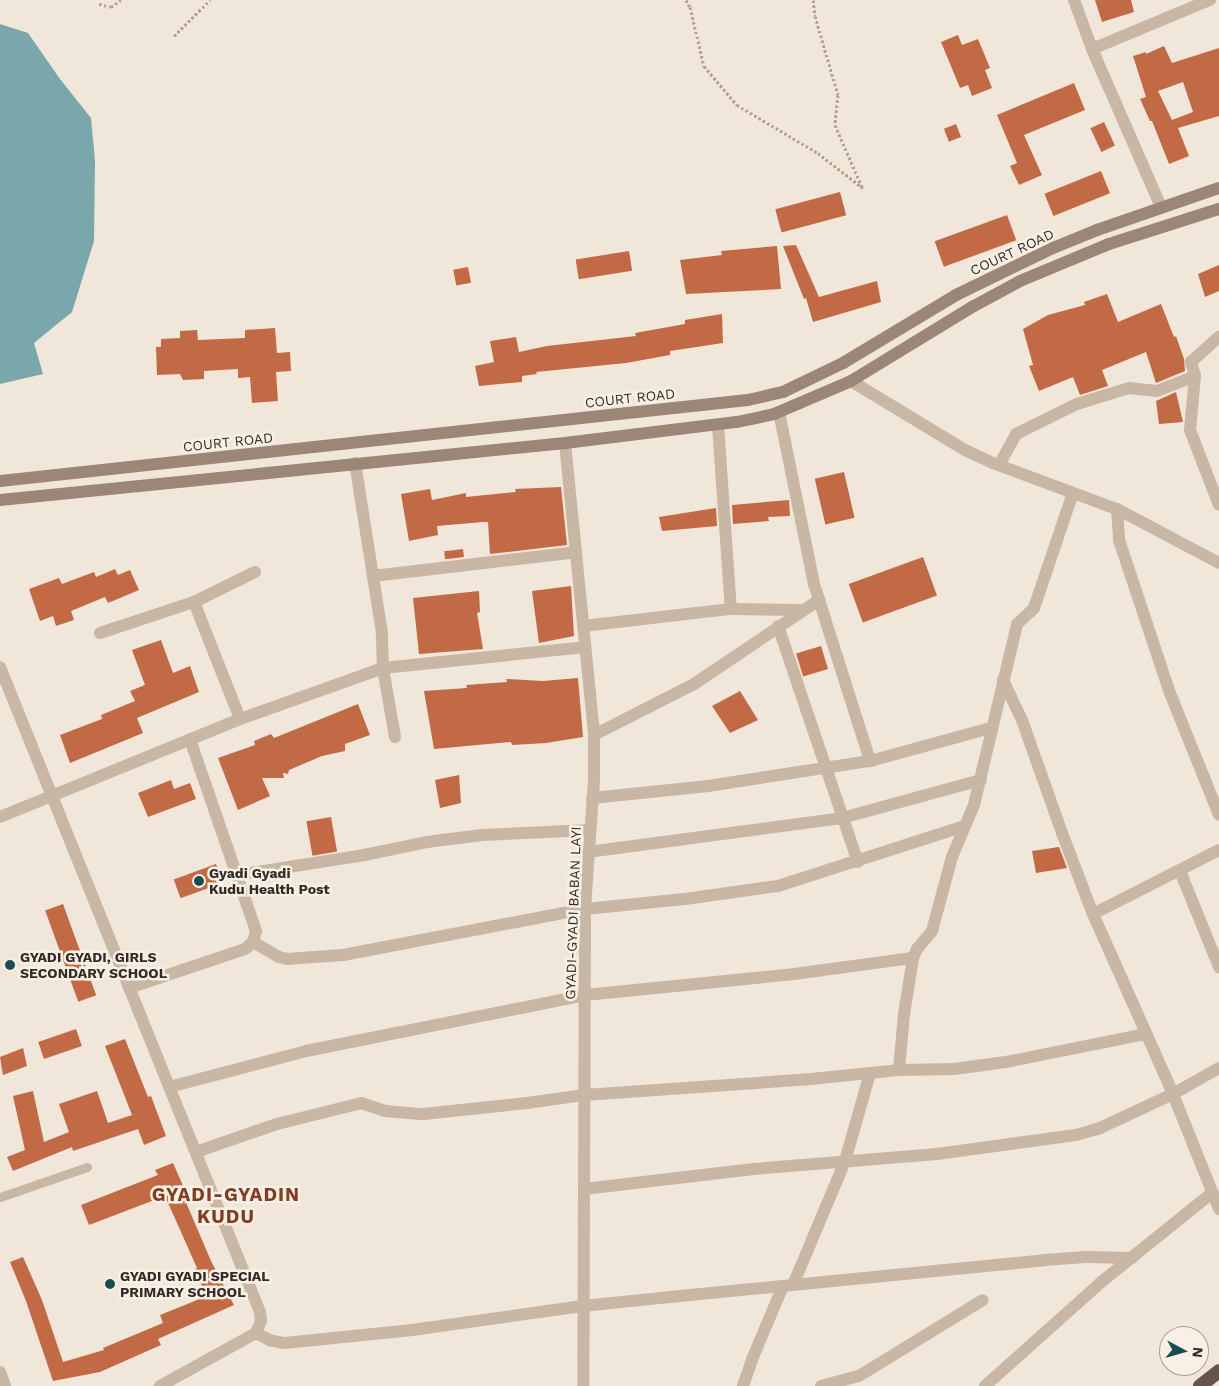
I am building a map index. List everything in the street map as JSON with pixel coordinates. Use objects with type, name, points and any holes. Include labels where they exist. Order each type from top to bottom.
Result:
[{"type":"highway","points":[[1200,1386],[1219,1371]]},
{"type":"main road","name":"COURT ROAD","points":[[0,481],[748,400],[783,392],[813,380],[956,295],[1053,248],[1161,207],[1219,188]]},
{"type":"main road","points":[[0,500],[355,462],[565,443],[738,422],[778,412],[851,381],[974,306],[1020,281],[1109,244],[1219,209]]},
{"type":"street","points":[[1074,0],[1092,49],[1161,207]]},
{"type":"street","points":[[1092,49],[1210,0]]},
{"type":"street","points":[[1219,337],[1191,362],[1195,376],[1190,430],[1219,505]]},
{"type":"street","points":[[999,466],[1016,434],[1077,404],[1129,388],[1156,392],[1195,376]]},
{"type":"street","points":[[851,381],[965,450],[999,466],[1117,508],[1219,563]]},
{"type":"street","points":[[778,412],[802,532],[819,600],[870,761]]},
{"type":"street","points":[[718,425],[731,609]]},
{"type":"street","name":"GYADI-GYADI BABAN LAYI","points":[[565,443],[594,735],[585,909],[583,1386]]},
{"type":"street","points":[[355,462],[382,633],[383,668],[396,737]]},
{"type":"street","points":[[900,1070],[904,1014],[913,958],[917,949],[932,931],[952,856],[974,805],[991,728],[1018,624],[1034,608],[1073,493]]},
{"type":"street","points":[[1117,508],[1119,540],[1170,693],[1219,815]]},
{"type":"street","points":[[373,576],[576,552]]},
{"type":"street","points":[[100,633],[194,602],[255,572]]},
{"type":"street","points":[[594,735],[694,684],[819,600]]},
{"type":"street","points":[[194,602],[240,719]]},
{"type":"street","points":[[583,626],[731,609],[802,610]]},
{"type":"street","points":[[778,626],[858,862]]},
{"type":"street","points":[[0,817],[240,719],[383,668],[585,647]]},
{"type":"street","points":[[0,667],[260,1312],[261,1321],[256,1333],[183,1381],[160,1386]]},
{"type":"street","points":[[1003,680],[1022,720],[1093,914],[1173,1094],[1219,1209]]},
{"type":"street","points":[[592,798],[708,786],[870,761],[991,728]]},
{"type":"street","points":[[129,988],[245,949],[253,942],[256,931],[255,922],[190,739]]},
{"type":"street","points":[[588,852],[842,818],[981,780]]},
{"type":"street","points":[[253,942],[278,957],[287,959],[343,955],[585,909],[685,899],[778,886],[858,862],[965,826]]},
{"type":"street","points":[[238,875],[364,855],[427,842],[482,836],[590,830]]},
{"type":"street","points":[[1093,914],[1219,850]]},
{"type":"street","points":[[1180,871],[1219,968]]},
{"type":"street","points":[[169,1087],[315,1049],[585,995],[794,974],[913,958]]},
{"type":"street","points":[[196,1152],[277,1124],[361,1103],[385,1111],[422,1114],[527,1104],[584,1095],[811,1080],[900,1070],[954,1069],[1006,1062],[1146,1034]]},
{"type":"street","points":[[584,1189],[845,1161],[937,1154],[1076,1135],[1100,1128],[1173,1094],[1219,1068]]},
{"type":"street","points":[[743,1386],[845,1161],[870,1073]]},
{"type":"street","points":[[985,1386],[1132,1258],[1212,1193]]},
{"type":"street","points":[[256,1333],[269,1340],[285,1343],[412,1330],[582,1306],[1044,1260],[1086,1257],[1132,1258]]},
{"type":"street","points":[[821,1386],[858,1376],[983,1300]]},
{"type":"street","points":[[0,1372],[5,1386]]},
{"type":"lane","points":[[0,1196],[88,1167]]},
{"type":"path","points":[[99,4],[111,7],[121,0]]},
{"type":"path","points":[[174,36],[210,0]]},
{"type":"path","points":[[686,0],[690,7],[704,66],[737,105],[818,153],[863,188],[835,125],[838,94],[814,16],[813,0]]},
{"type":"water","points":[[0,24],[28,33],[60,79],[91,118],[95,161],[94,241],[72,312],[34,343],[43,374],[0,384]]},
{"type":"building","points":[[1095,0],[1131,0],[1134,12],[1102,22]]},
{"type":"building","points":[[958,35],[962,45],[978,39],[990,68],[985,70],[992,88],[972,96],[968,85],[960,88],[941,42]]},
{"type":"building","points":[[1164,46],[1172,63],[1219,48],[1219,116],[1178,128],[1189,156],[1169,164],[1152,121],[1150,121],[1140,99],[1146,97],[1133,56],[1146,52],[1146,54]],"holes":[[[1183,82],[1193,112],[1172,120],[1158,91]]]},
{"type":"building","points":[[1074,83],[1085,110],[1024,135],[1042,175],[1019,185],[1010,166],[1017,163],[997,115]]},
{"type":"building","points":[[1104,122],[1115,146],[1101,152],[1090,128]]},
{"type":"building","points":[[956,124],[961,137],[949,142],[944,129]]},
{"type":"building","points":[[1101,171],[1110,193],[1053,216],[1044,194]]},
{"type":"building","points":[[840,192],[846,215],[781,233],[775,209]]},
{"type":"building","points":[[1007,215],[1016,240],[944,267],[935,241]]},
{"type":"building","points":[[796,245],[819,297],[877,281],[881,302],[813,322],[806,298],[804,299],[783,246]]},
{"type":"building","points":[[777,246],[781,289],[686,294],[680,260],[722,255],[721,251]]},
{"type":"building","points":[[629,251],[632,271],[579,279],[576,259]]},
{"type":"building","points":[[1219,265],[1219,291],[1205,297],[1198,274]]},
{"type":"building","points":[[468,267],[471,283],[456,286],[453,270]]},
{"type":"building","points":[[1107,294],[1118,322],[1161,304],[1174,337],[1176,336],[1184,359],[1185,371],[1156,383],[1146,352],[1102,370],[1108,386],[1080,395],[1073,377],[1039,391],[1029,366],[1033,365],[1023,329],[1048,315],[1085,305],[1084,302]]},
{"type":"building","points":[[722,314],[723,343],[670,351],[670,355],[626,363],[536,372],[537,374],[522,376],[522,382],[479,386],[475,366],[494,362],[490,341],[516,337],[519,352],[547,346],[636,336],[635,333],[685,324],[685,320]]},
{"type":"building","points":[[275,328],[277,353],[290,352],[291,371],[276,372],[278,401],[252,403],[250,377],[238,378],[238,369],[204,371],[204,379],[183,380],[180,374],[157,375],[156,347],[161,347],[161,339],[180,338],[180,331],[197,330],[198,340],[245,338],[245,330]]},
{"type":"building","points":[[1176,392],[1183,422],[1159,424],[1156,401]]},
{"type":"building","points":[[844,472],[855,518],[825,525],[815,479]]},
{"type":"building","points":[[561,487],[567,545],[490,554],[488,522],[437,526],[438,535],[409,541],[401,494],[430,489],[432,500],[466,493],[466,497],[516,492],[515,489]]},
{"type":"building","points":[[789,500],[790,516],[768,517],[769,521],[733,524],[732,505]]},
{"type":"building","points":[[716,508],[717,526],[662,531],[659,517]]},
{"type":"building","points":[[463,549],[464,557],[445,559],[444,551]]},
{"type":"building","points":[[923,557],[937,596],[863,623],[849,584]]},
{"type":"building","points":[[115,569],[118,575],[130,570],[139,590],[108,603],[105,597],[71,611],[74,620],[56,626],[53,616],[40,621],[29,589],[59,578],[62,584],[94,572],[96,577]]},
{"type":"building","points":[[571,586],[574,636],[539,643],[532,591]]},
{"type":"building","points":[[479,591],[480,612],[477,613],[483,649],[419,654],[413,598]]},
{"type":"building","points":[[161,640],[173,673],[190,666],[199,692],[137,718],[143,733],[70,763],[60,735],[102,719],[101,715],[135,701],[130,691],[145,685],[132,650]]},
{"type":"building","points":[[821,646],[828,669],[803,677],[796,654]]},
{"type":"building","points":[[578,678],[583,737],[546,743],[512,745],[511,742],[434,749],[424,691],[467,688],[466,685],[507,682],[506,679],[543,681]]},
{"type":"building","points":[[740,691],[758,720],[730,733],[712,706]]},
{"type":"building","points":[[358,704],[370,735],[345,744],[345,751],[322,756],[289,770],[288,774],[283,773],[284,778],[262,778],[270,796],[238,810],[218,758],[255,745],[254,741],[271,734],[274,738]]},
{"type":"building","points":[[459,775],[461,803],[440,808],[435,780]]},
{"type":"building","points":[[171,780],[174,789],[190,783],[196,799],[148,817],[138,793]]},
{"type":"building","points":[[331,817],[337,851],[312,856],[306,821]]},
{"type":"building","points":[[1059,847],[1067,868],[1036,873],[1032,851]]},
{"type":"building","name":"Gyadi Gyadi Kudu Health Post","points":[[216,864],[223,883],[181,898],[174,879]]},
{"type":"building","points":[[63,904],[96,995],[78,1002],[45,910]]},
{"type":"building","points":[[76,1029],[82,1046],[44,1059],[38,1042]]},
{"type":"building","points":[[125,1039],[148,1097],[151,1096],[166,1136],[144,1145],[138,1129],[73,1151],[72,1147],[13,1171],[7,1157],[25,1150],[13,1096],[33,1091],[44,1142],[69,1132],[59,1104],[97,1091],[108,1123],[132,1115],[105,1046]]},
{"type":"building","points":[[23,1048],[27,1066],[3,1075],[0,1057]]},
{"type":"building","points":[[173,1163],[189,1199],[185,1200],[211,1261],[234,1305],[158,1339],[161,1345],[100,1372],[53,1381],[26,1301],[10,1262],[23,1257],[42,1300],[63,1362],[104,1350],[103,1348],[163,1323],[160,1315],[207,1296],[194,1270],[197,1268],[165,1196],[89,1225],[81,1205],[158,1175],[155,1170]]},
{"type":"place","name":"Gyadi Gyadi Kudu Health Post","points":[[199,881]]},
{"type":"place","name":"GYADI GYADI, GIRLS SECONDARY SCHOOL","points":[[10,965]]},
{"type":"place","name":"GYADI GYADI SPECIAL PRIMARY SCHOOL","points":[[110,1284]]},
{"type":"district","name":"GYADI-GYADIN KUDU","points":[[226,1206]]}]
